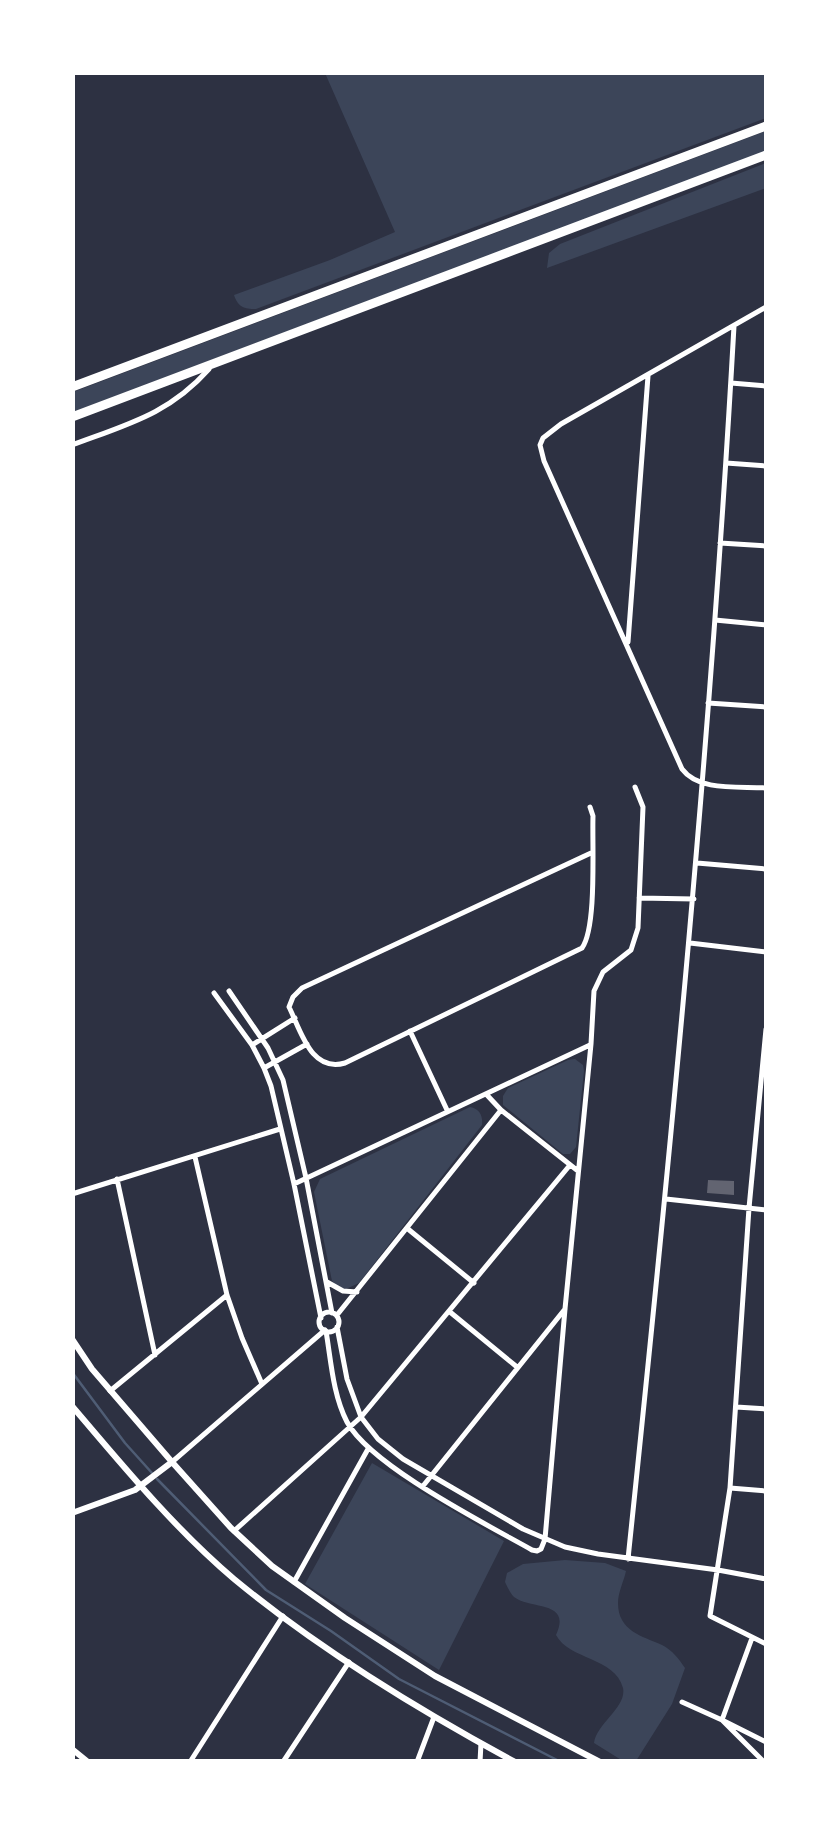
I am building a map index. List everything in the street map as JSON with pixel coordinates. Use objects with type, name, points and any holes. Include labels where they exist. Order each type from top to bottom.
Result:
[{"type":"highway","points":[[72,387],[766,126]]},
{"type":"highway","points":[[72,417],[766,155]]},
{"type":"main road","points":[[72,1338],[110,1391],[171,1463],[260,1556],[371,1636],[435,1676],[600,1762]]},
{"type":"main road","points":[[72,1406],[214,1560],[283,1616],[434,1718],[516,1762]]},
{"type":"main road","points":[[72,1513],[129,1493],[171,1463]]},
{"type":"main road","points":[[72,1750],[88,1762]]},
{"type":"street","points":[[766,307],[552,430],[540,445],[678,762],[688,777],[704,784],[766,788]]},
{"type":"street","points":[[628,1559],[704,784],[734,326]]},
{"type":"street","points":[[72,446],[175,402],[215,363]]},
{"type":"street","points":[[627,646],[648,376]]},
{"type":"street","points":[[731,383],[766,386]]},
{"type":"street","points":[[726,463],[766,466]]},
{"type":"street","points":[[720,543],[766,546]]},
{"type":"street","points":[[714,620],[766,625]]},
{"type":"street","points":[[708,703],[766,708]]},
{"type":"street","points":[[214,993],[264,1068],[294,1184],[320,1325],[326,1331],[339,1404],[349,1425],[368,1448],[423,1486],[534,1550],[541,1549],[545,1540],[594,991],[607,968],[634,946],[638,928],[642,807],[635,788]]},
{"type":"street","points":[[590,807],[593,816],[592,852],[589,932],[578,951],[345,1063],[333,1066],[319,1060],[307,1044],[289,1007],[298,991],[314,980],[592,852]]},
{"type":"street","points":[[697,863],[766,869]]},
{"type":"street","points":[[639,898],[694,899]]},
{"type":"street","points":[[690,943],[766,952]]},
{"type":"street","points":[[229,991],[276,1060],[334,1314],[339,1320],[347,1379],[360,1416],[378,1439],[391,1451],[545,1540],[582,1551],[766,1580]]},
{"type":"street","points":[[252,1046],[294,1018]]},
{"type":"street","points":[[766,1029],[730,1488],[710,1616],[766,1644]]},
{"type":"street","points":[[410,1031],[448,1110]]},
{"type":"street","points":[[264,1068],[307,1044]]},
{"type":"street","points":[[294,1184],[591,1044]]},
{"type":"street","points":[[486,1094],[578,1171]]},
{"type":"street","points":[[334,1314],[357,1292],[501,1110]]},
{"type":"street","points":[[72,1194],[280,1129]]},
{"type":"street","points":[[195,1157],[227,1295],[262,1384]]},
{"type":"street","points":[[234,1531],[360,1416],[570,1165]]},
{"type":"street","points":[[117,1179],[155,1355]]},
{"type":"street","points":[[666,1199],[766,1210]]},
{"type":"street","points":[[408,1229],[474,1283]]},
{"type":"street","points":[[327,1282],[343,1291],[357,1292]]},
{"type":"street","points":[[110,1391],[227,1295]]},
{"type":"street","points":[[423,1486],[564,1309]]},
{"type":"street","points":[[450,1312],[517,1367]]},
{"type":"street","points":[[320,1318],[326,1313],[334,1314]]},
{"type":"street","points":[[171,1463],[326,1331],[338,1327]]},
{"type":"street","points":[[736,1406],[766,1409]]},
{"type":"street","points":[[294,1582],[368,1448]]},
{"type":"street","points":[[730,1488],[766,1491]]},
{"type":"street","points":[[190,1762],[283,1616]]},
{"type":"street","points":[[722,1720],[752,1637]]},
{"type":"street","points":[[283,1762],[348,1662]]},
{"type":"street","points":[[682,1702],[766,1742]]},
{"type":"street","points":[[417,1762],[434,1718]]},
{"type":"street","points":[[722,1720],[764,1762]]},
{"type":"street","points":[[480,1762],[482,1744]]},
{"type":"shaded area","points":[[325,73],[766,73],[766,118],[256,309],[245,308],[234,295],[395,232]]},
{"type":"shaded area","points":[[766,131],[766,151],[73,412],[73,392]]},
{"type":"shaded area","points":[[766,163],[766,188],[547,268],[549,253],[560,244]]},
{"type":"shaded area","points":[[575,1059],[584,1071],[576,1147],[570,1154],[563,1154],[503,1105],[503,1096],[508,1088]]},
{"type":"shaded area","points":[[470,1107],[480,1113],[482,1125],[359,1283],[344,1290],[338,1287],[332,1281],[314,1192],[320,1179]]},
{"type":"shaded area","points":[[372,1463],[504,1541],[439,1670],[305,1584]]},
{"type":"shaded area","points":[[565,1560],[605,1563],[626,1571],[618,1599],[622,1620],[632,1631],[669,1649],[685,1668],[672,1704],[636,1761],[623,1761],[594,1743],[621,1702],[623,1688],[618,1678],[602,1664],[562,1643],[556,1635],[559,1616],[554,1611],[514,1597],[505,1582],[507,1573],[523,1564]]},
{"type":"building","points":[[708,1180],[734,1181],[734,1195],[707,1193]]},
{"type":"waterway","points":[[72,1372],[152,1473]]},
{"type":"waterway","points":[[157,1479],[266,1590],[399,1679],[561,1762]]}]
